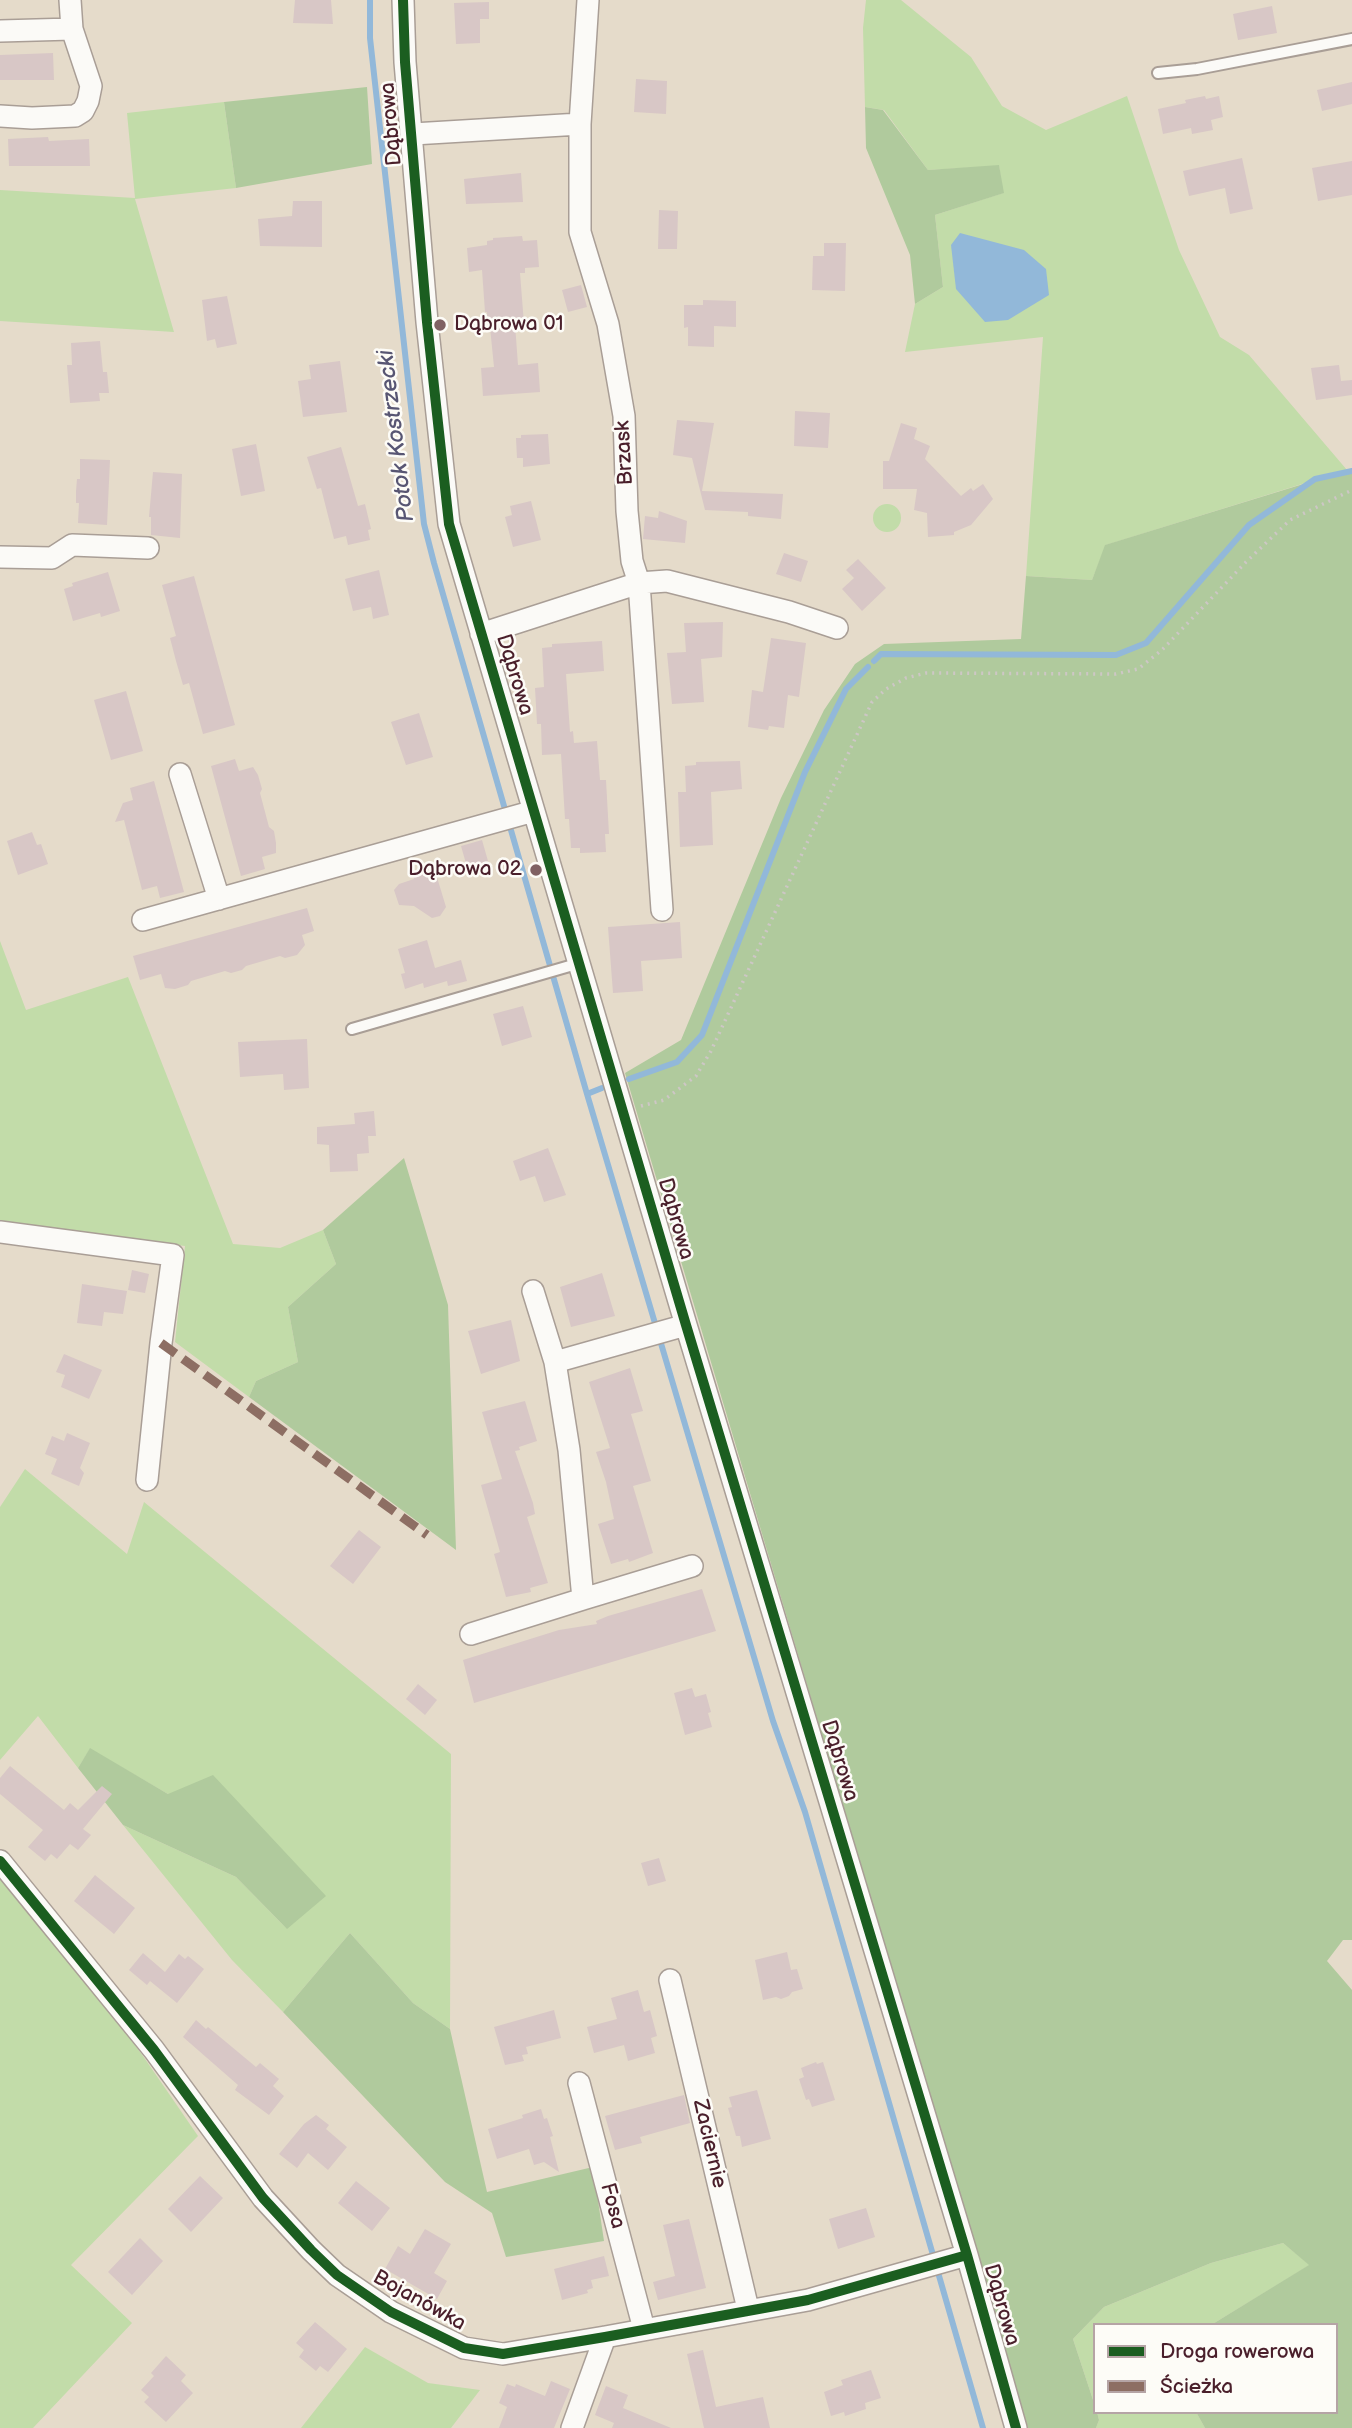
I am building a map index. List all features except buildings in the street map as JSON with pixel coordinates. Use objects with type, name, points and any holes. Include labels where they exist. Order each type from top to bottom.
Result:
[{"type":"street","points":[[0,116],[75,116],[83,111],[92,86],[72,29],[70,0]]},
{"type":"street","name":"Dąbrowa","points":[[403,0],[405,62],[427,322],[449,524],[481,634],[516,816],[623,1110],[679,1326],[958,2258],[1016,2428]]},
{"type":"street","name":"Brzask","points":[[588,0],[580,124],[580,232],[608,324],[624,416],[627,511],[632,561],[639,583],[662,910]]},
{"type":"street","points":[[0,31],[72,29]]},
{"type":"street","points":[[413,134],[580,124]]},
{"type":"street","points":[[0,556],[52,558],[72,545],[148,548]]},
{"type":"street","points":[[481,634],[639,583],[667,581],[789,612],[837,628]]},
{"type":"street","points":[[180,774],[219,900]]},
{"type":"street","points":[[143,920],[516,816]]},
{"type":"street","points":[[0,1233],[173,1255],[147,1480]]},
{"type":"street","points":[[533,1291],[555,1362],[569,1450],[583,1599]]},
{"type":"street","points":[[555,1362],[679,1326]]},
{"type":"street","points":[[471,1634],[692,1566]]},
{"type":"street","name":"Bojanówka","points":[[0,1861],[153,2050],[263,2198],[337,2274],[391,2312],[464,2348],[503,2354],[606,2337],[808,2300],[958,2258]]},
{"type":"street","name":"Zaciernie","points":[[670,1980],[748,2309]]},
{"type":"street","name":"Fosa","points":[[579,2082],[644,2329]]},
{"type":"street","points":[[572,2428],[606,2337]]},
{"type":"lane","points":[[1158,73],[1197,69],[1352,38]]},
{"type":"lane","points":[[352,1029],[570,965]]},
{"type":"path","points":[[623,1110],[664,1100],[696,1076],[723,1027],[872,702],[886,689],[906,678],[926,673],[1116,674],[1138,669],[1162,650],[1245,562],[1290,520],[1352,490]]},
{"type":"green space","points":[[866,0],[901,0],[971,57],[1002,106],[1046,130],[1127,96],[1179,250],[1220,337],[1249,355],[1347,470],[1106,545],[1092,580],[1026,576],[1043,337],[905,352],[915,304],[943,287],[935,215],[1003,193],[999,166],[928,170],[884,110],[865,107],[863,28]]},
{"type":"green space","points":[[367,87],[372,164],[236,188],[224,102]]},
{"type":"green space","points":[[224,102],[236,188],[135,199],[174,332],[0,321],[0,190],[135,198],[127,113]]},
{"type":"green space","points":[[865,107],[883,110],[928,170],[999,165],[1004,193],[935,215],[943,287],[915,304],[910,255],[866,148]]},
{"type":"green space","points":[[1352,469],[1352,1940],[1343,1940],[1327,1961],[1352,1990],[1352,2428],[1205,2428],[1197,2414],[1338,2414],[1338,2323],[1214,2323],[1309,2265],[1283,2243],[1211,2263],[1104,2307],[1073,2339],[1093,2400],[1093,2414],[1098,2414],[1099,2420],[1096,2428],[1028,2428],[625,1073],[681,1040],[781,798],[824,710],[855,664],[884,644],[1021,639],[1026,576],[1092,580],[1105,545]]},
{"type":"green space","points":[[887,504],[897,508],[901,518],[897,528],[887,532],[877,528],[873,518],[877,508]]},
{"type":"green space","points":[[0,941],[26,1010],[128,977],[233,1244],[280,1248],[323,1230],[336,1264],[288,1307],[298,1362],[256,1381],[249,1397],[175,1342],[185,1246],[0,1224]]},
{"type":"green space","points":[[404,1158],[448,1305],[456,1550],[249,1397],[256,1381],[298,1362],[288,1307],[336,1264],[323,1230]]},
{"type":"green space","points":[[25,1469],[127,1554],[144,1502],[451,1754],[450,2029],[413,2003],[350,1933],[283,2012],[232,1960],[123,1825],[236,1877],[287,1929],[168,1794],[90,1749],[78,1768],[38,1716],[0,1760],[0,1507]]},
{"type":"green space","points":[[90,1748],[168,1794],[213,1775],[326,1896],[287,1929],[236,1877],[123,1825],[78,1768]]},
{"type":"green space","points":[[0,1871],[33,1906],[198,2136],[71,2265],[132,2323],[33,2428],[0,2428]]},
{"type":"green space","points":[[350,1933],[413,2003],[450,2029],[487,2192],[593,2167],[604,2241],[506,2257],[492,2213],[445,2182],[283,2012]]},
{"type":"green space","points":[[1283,2243],[1310,2265],[1214,2323],[1093,2323],[1093,2400],[1073,2339],[1104,2307],[1211,2263]]},
{"type":"green space","points":[[365,2347],[428,2383],[480,2390],[451,2428],[301,2428]]},
{"type":"green space","points":[[1098,2414],[1197,2414],[1205,2428],[1096,2428],[1099,2420]]},
{"type":"water","points":[[960,233],[1024,250],[1046,269],[1049,295],[1008,320],[985,322],[956,289],[951,245]]},
{"type":"waterway","name":"Potok Kostrzecki","points":[[370,0],[370,38],[424,524],[587,1094],[773,1721],[805,1812],[983,2428]]},
{"type":"waterway","points":[[874,661],[881,654],[1116,655],[1146,643],[1249,525],[1315,479],[1352,471]]},
{"type":"waterway","points":[[629,1079],[677,1062],[702,1035],[805,772],[846,689],[868,667]]},
{"type":"waterway","points":[[587,1094],[602,1088]]},
{"type":"marked path","points":[[161,1343],[427,1535]]},
{"type":"cycle path","points":[[403,0],[405,62],[427,322],[449,524],[686,1325],[967,2255],[1016,2428]]},
{"type":"cycle path","points":[[0,1861],[154,2050],[263,2198],[311,2250],[337,2275],[391,2312],[464,2348],[503,2354],[808,2300],[967,2255]]},
{"type":"place","name":"Dąbrowa 01","points":[[440,325]]},
{"type":"place","name":"Dąbrowa 02","points":[[536,870]]}]
